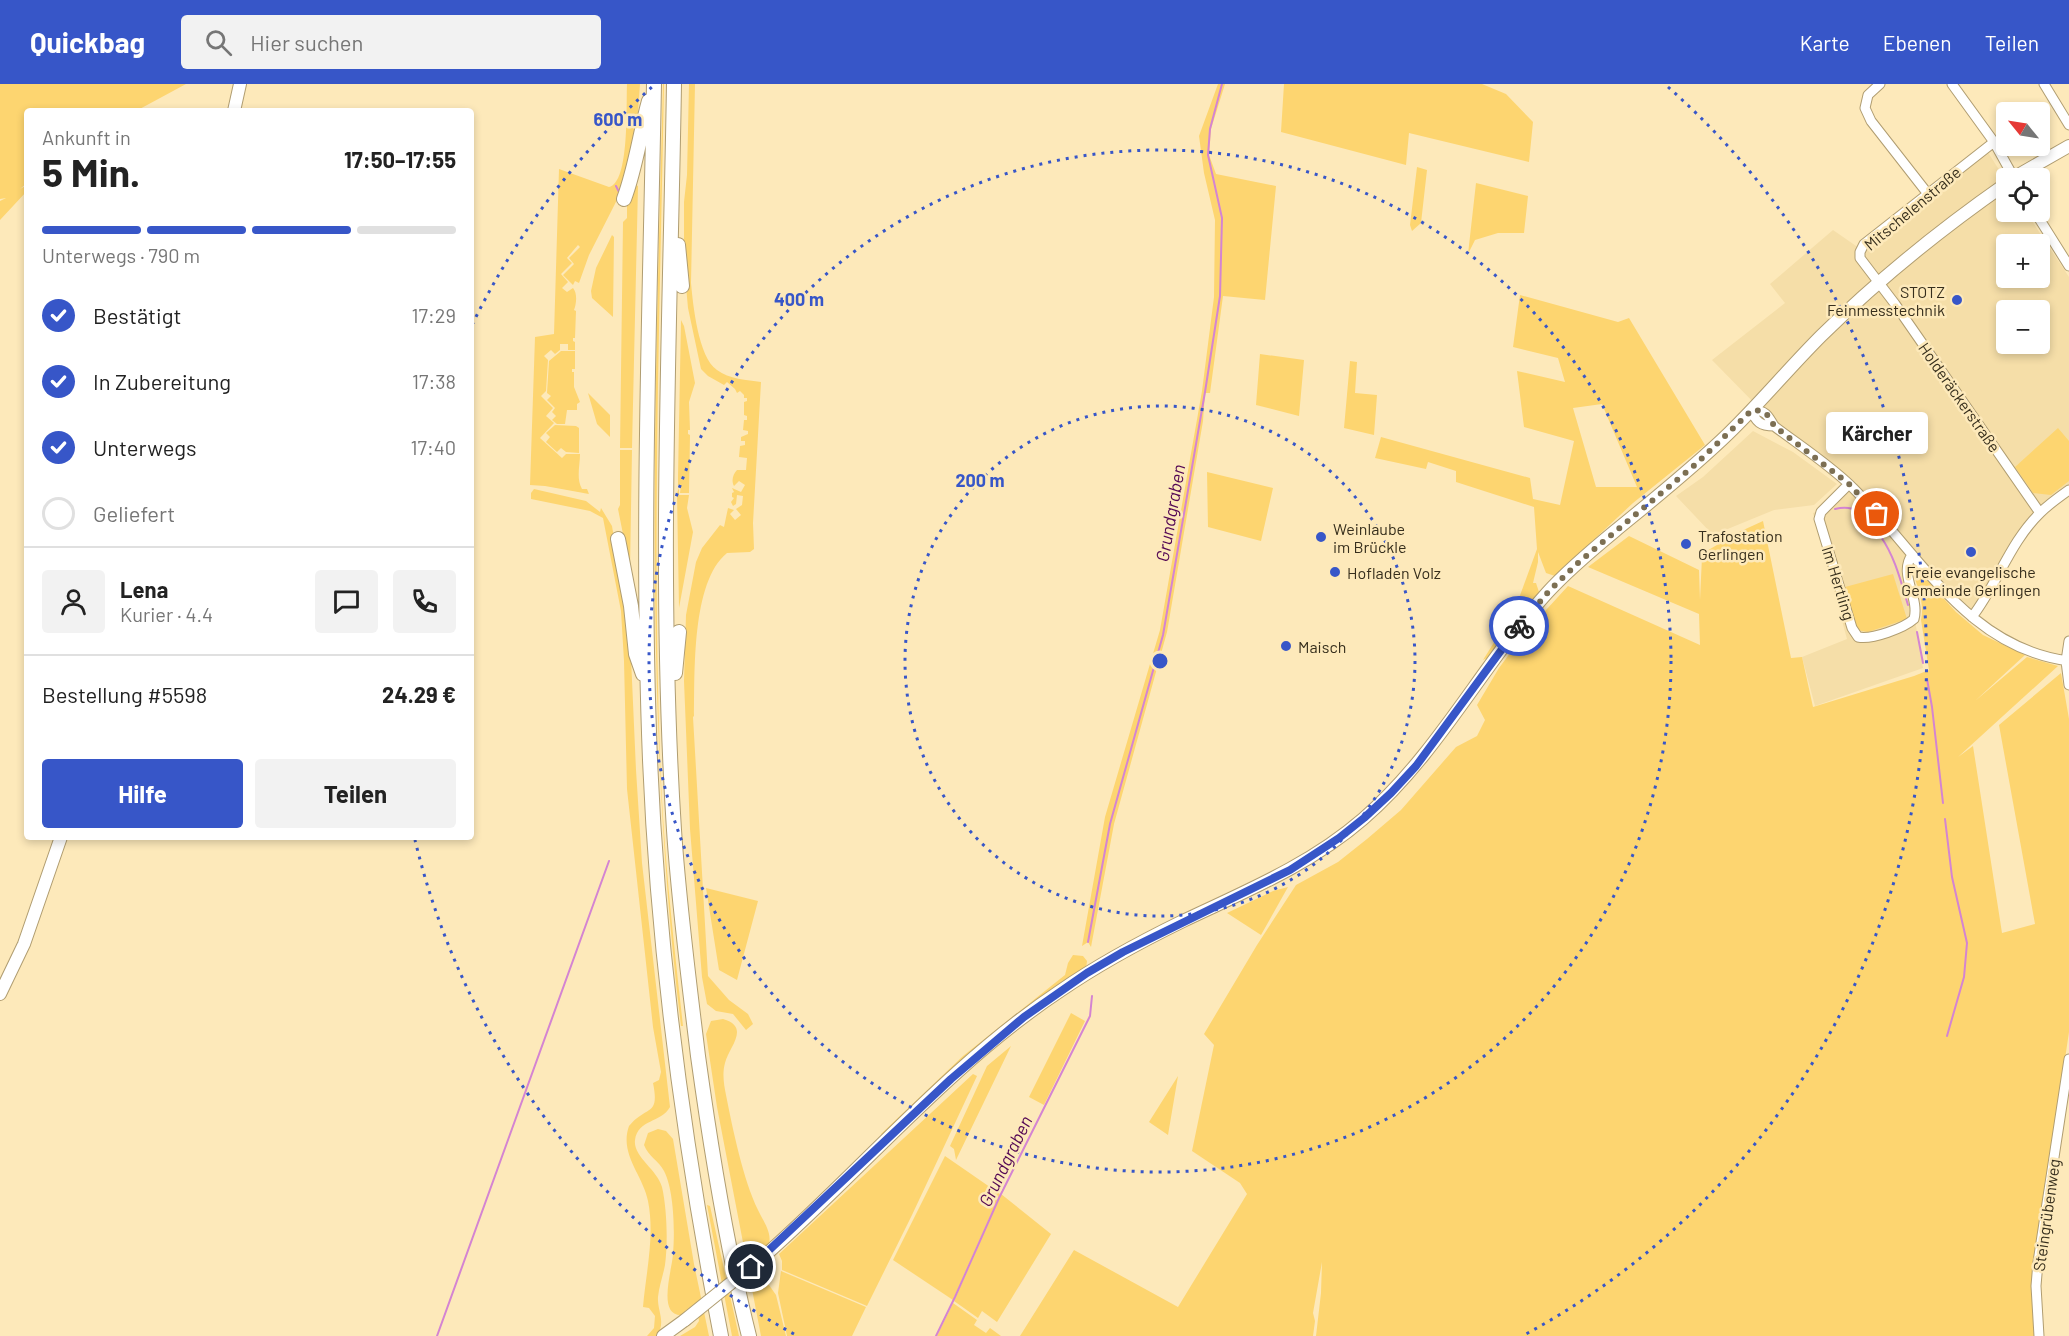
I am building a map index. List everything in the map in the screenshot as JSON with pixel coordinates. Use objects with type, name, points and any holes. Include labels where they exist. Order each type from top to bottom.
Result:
[{"type":"highway","points":[[624,199],[631,180],[654,84]]},
{"type":"highway","points":[[654,84],[646,479],[648,690],[656,857],[671,1025],[690,1162],[722,1336]]},
{"type":"highway","points":[[674,84],[666,478],[666,636],[674,831],[680,901],[707,1121],[728,1239],[749,1336]]},
{"type":"highway","points":[[672,205],[682,286]]},
{"type":"highway","points":[[618,539],[631,606],[636,654],[648,690]]},
{"type":"highway","points":[[669,723],[679,632]]},
{"type":"main road","points":[[235,108],[240,84]]},
{"type":"main road","points":[[2030,168],[2069,146]]},
{"type":"main road","points":[[663,1336],[762,1258],[958,1073],[1024,1017],[1087,973],[1123,952],[1290,870],[1339,838],[1364,818],[1416,766],[1511,636],[1550,590],[1604,540],[1696,464],[1752,410],[1817,340],[1879,282],[1953,221],[1996,191]]},
{"type":"main road","points":[[0,994],[24,944],[60,840]]},
{"type":"street","points":[[1880,84],[1868,95],[1865,108],[1872,121],[1928,194]]},
{"type":"street","points":[[1952,84],[1994,142],[2008,168]]},
{"type":"street","points":[[2044,84],[2069,125]]},
{"type":"street","name":"Mitschelenstraße","points":[[1879,282],[1860,258],[1864,244],[1994,142]]},
{"type":"street","points":[[2041,222],[2069,266]]},
{"type":"street","points":[[2060,251],[2069,245]]},
{"type":"street","name":"Holderäckerstraße","points":[[1879,282],[2040,513]]},
{"type":"street","points":[[1752,410],[1762,410],[1774,426],[1849,484],[1912,555],[1972,617],[1990,632],[2023,650],[2067,661]]},
{"type":"street","name":"Im Hertling","points":[[1849,484],[1821,512],[1820,519],[1852,628],[1858,637],[1865,638],[1903,627],[1914,619],[1915,605],[1907,572],[1907,562],[1912,555]]},
{"type":"street","points":[[1972,617],[1988,595],[2021,536],[2040,513],[2069,490]]},
{"type":"street","points":[[2069,641],[2067,661],[2069,685]]},
{"type":"street","name":"Steingrübenweg","points":[[2039,1336],[2036,1286],[2038,1262],[2069,1059]]},
{"type":"shaded area","points":[[0,84],[186,84],[142,108],[24,108],[24,186],[20,189],[24,187],[24,194],[0,220],[0,201],[6,198],[0,199]]},
{"type":"shaded area","points":[[627,84],[640,84],[637,126],[620,194],[589,255],[579,283],[575,281],[573,285],[563,275],[574,264],[569,258],[580,247],[578,245],[567,258],[572,263],[561,274],[568,282],[562,288],[567,292],[573,288],[576,293],[575,338],[573,338],[575,350],[568,350],[568,344],[560,344],[560,350],[555,354],[551,350],[544,356],[548,360],[546,391],[541,396],[553,408],[546,416],[554,423],[540,438],[562,458],[566,454],[580,454],[579,481],[582,489],[587,489],[589,494],[530,485],[535,337],[554,334],[559,169],[609,187],[616,182],[621,172],[626,141]]},
{"type":"shaded area","points":[[664,84],[657,505],[658,673],[663,814],[656,673],[655,438]]},
{"type":"shaded area","points":[[689,84],[695,84],[691,283],[698,330],[705,354],[717,370],[744,380],[761,382],[753,523],[754,549],[750,552],[727,553],[715,567],[707,585],[697,630],[693,717],[708,976],[729,1000],[748,1014],[753,1024],[746,1030],[733,1014],[716,1011],[707,1004],[702,977],[690,829],[684,681],[686,615],[696,562],[702,548],[720,525],[724,527],[728,508],[734,510],[730,514],[735,520],[741,515],[736,509],[742,505],[743,496],[737,495],[736,504],[733,506],[732,488],[741,492],[745,485],[739,481],[734,486],[733,480],[737,470],[746,470],[747,458],[739,457],[740,446],[745,445],[741,437],[748,434],[748,431],[743,430],[744,420],[747,420],[747,416],[744,415],[744,402],[747,398],[744,398],[740,391],[737,393],[727,382],[724,385],[701,369],[688,308],[684,264],[684,202],[687,175]]},
{"type":"shaded area","points":[[1218,84],[1225,84],[1211,129],[1209,155],[1216,174],[1276,186],[1265,300],[1223,296],[1210,393],[1205,393],[1203,421],[1167,632],[1114,824],[1091,947],[1088,942],[1082,946],[1105,817],[1160,630],[1202,391],[1214,297],[1215,220],[1204,173],[1199,136]]},
{"type":"shaded area","points":[[1284,84],[1482,84],[1506,94],[1533,122],[1529,162],[1409,133],[1406,165],[1281,132]]},
{"type":"shaded area","points":[[1987,151],[1998,168],[1996,168],[1996,222],[2033,222],[2041,234],[1996,234],[1996,288],[2050,288],[2050,248],[2069,277],[2069,489],[2040,513],[1972,609],[1912,556],[1907,572],[1923,668],[1815,706],[1802,657],[1847,639],[1813,513],[1834,506],[1857,483],[1762,411],[1712,360],[1785,303],[1770,284],[1833,230],[1859,248]]},
{"type":"shaded area","points":[[1417,167],[1427,170],[1421,223],[1412,231],[1410,225]]},
{"type":"shaded area","points":[[1476,183],[1528,196],[1524,233],[1498,233],[1475,240],[1468,254]]},
{"type":"shaded area","points":[[636,185],[638,186],[632,448],[620,448],[623,222],[627,218],[627,202]]},
{"type":"shaded area","points":[[612,235],[614,237],[613,317],[592,298],[591,291],[596,268]]},
{"type":"shaded area","points":[[1520,295],[1618,322],[1629,318],[1705,445],[1633,503],[1555,576],[1546,573],[1538,552],[1533,583],[1536,583],[1539,592],[1487,658],[1483,660],[1515,609],[1537,549],[1534,507],[1456,482],[1456,471],[1428,462],[1426,469],[1375,458],[1381,437],[1530,478],[1533,499],[1560,505],[1574,441],[1524,427],[1517,371],[1565,382],[1558,358],[1513,347]],"holes":[[[1602,404],[1637,487],[1596,487],[1573,408]]]},
{"type":"shaded area","points":[[681,320],[695,383],[689,402],[689,493],[680,493],[681,485],[678,485]]},
{"type":"shaded area","points":[[561,351],[575,351],[575,369],[572,369],[572,372],[574,372],[574,387],[580,402],[577,404],[577,410],[567,410],[565,424],[557,424],[552,420],[556,416],[552,412],[555,408],[547,400],[551,396],[547,393],[549,361]]},
{"type":"shaded area","points":[[1260,354],[1304,360],[1299,416],[1256,405]]},
{"type":"shaded area","points":[[1350,361],[1357,362],[1355,393],[1377,395],[1374,435],[1344,428]]},
{"type":"shaded area","points":[[588,393],[610,415],[610,437],[597,424]]},
{"type":"shaded area","points":[[555,425],[579,428],[579,453],[566,452],[561,448],[557,452],[546,442],[550,437],[546,433]]},
{"type":"shaded area","points":[[2058,428],[2069,441],[2069,481],[2051,495],[2033,493],[2015,467]]},
{"type":"shaded area","points":[[1753,431],[1793,452],[1837,484],[1814,505],[1774,510],[1713,535],[1676,496],[1703,477]]},
{"type":"shaded area","points":[[620,450],[632,450],[630,569],[618,509],[620,505]]},
{"type":"shaded area","points":[[1207,472],[1273,488],[1261,541],[1208,527]]},
{"type":"shaded area","points":[[679,488],[679,495],[689,495],[687,508],[693,532],[679,608],[677,493]]},
{"type":"shaded area","points":[[534,489],[586,501],[600,512],[601,508],[612,526],[630,635],[642,863],[670,1107],[661,1116],[640,1128],[635,1140],[635,1146],[641,1158],[655,1174],[662,1187],[665,1205],[666,1256],[658,1297],[661,1326],[656,1336],[647,1336],[654,1328],[655,1316],[649,1308],[643,1307],[650,1241],[650,1214],[645,1191],[627,1146],[629,1126],[653,1106],[655,1094],[653,1083],[659,1080],[661,1072],[653,1027],[627,789],[621,611],[603,518],[590,511],[531,499]]},
{"type":"shaded area","points":[[1763,521],[1791,658],[1802,657],[1813,707],[1929,670],[1921,620],[1921,601],[1912,570],[1915,567],[1956,612],[1983,635],[2025,655],[1975,701],[2027,657],[2058,666],[1958,757],[1973,746],[2002,933],[2035,924],[1999,725],[2061,673],[2069,719],[2069,1032],[2048,1173],[2036,1336],[1316,1336],[1322,1262],[1313,1313],[1315,1321],[1313,1336],[1020,1336],[1074,1250],[1178,1307],[1247,1194],[1240,1183],[1192,1151],[1214,1045],[1204,1034],[1296,885],[1338,862],[1367,839],[1401,810],[1456,747],[1477,736],[1485,720],[1477,705],[1499,668],[1525,633],[1568,586],[1700,645],[1699,614],[1588,567],[1629,536],[1699,570],[1700,600],[1702,557],[1705,552]]},
{"type":"shaded area","points":[[1893,574],[1907,619],[1868,632],[1857,630],[1845,587]]},
{"type":"shaded area","points":[[664,835],[672,925],[683,1026],[681,1026],[669,909]]},
{"type":"shaded area","points":[[1288,887],[1261,935],[1227,913],[1273,891]]},
{"type":"shaded area","points":[[706,888],[758,901],[737,980],[719,970]]},
{"type":"shaded area","points":[[1073,955],[1083,956],[1087,961],[1086,969],[885,1139],[881,1134],[963,1056],[1065,975]]},
{"type":"shaded area","points":[[1071,1013],[1085,1021],[1044,1105],[1029,1097]]},
{"type":"shaded area","points":[[723,1019],[736,1027],[737,1032],[724,1071],[732,1123],[748,1184],[770,1240],[769,1244],[751,1259],[754,1277],[764,1270],[769,1285],[776,1295],[786,1336],[761,1336],[717,1107],[706,1034],[711,1021]]},
{"type":"shaded area","points":[[1011,1046],[956,1160],[954,1149],[950,1146],[987,1066]]},
{"type":"shaded area","points":[[973,1074],[977,1076],[867,1306],[782,1270],[779,1254]]},
{"type":"shaded area","points":[[1178,1076],[1168,1135],[1149,1122]]},
{"type":"shaded area","points":[[658,1129],[666,1131],[673,1139],[694,1264],[709,1336],[680,1336],[695,1327],[699,1321],[696,1303],[685,1311],[684,1315],[675,1314],[670,1309],[668,1301],[674,1244],[672,1199],[664,1171],[644,1145],[648,1133]]},
{"type":"shaded area","points":[[945,1156],[1000,1194],[953,1300],[893,1260]]},
{"type":"shaded area","points":[[1001,1194],[1051,1234],[997,1322],[982,1311],[978,1318],[954,1301]]},
{"type":"shaded area","points":[[707,1205],[710,1206],[739,1336],[732,1336]]},
{"type":"shaded area","points":[[781,1271],[866,1307],[852,1336],[787,1336],[778,1293]]},
{"type":"shaded area","points":[[953,1303],[977,1320],[974,1325],[986,1333],[990,1328],[1001,1336],[937,1336]]},
{"type":"waterway","name":"Grundgraben","points":[[1088,942],[1110,824],[1163,635],[1220,296],[1222,218],[1208,155],[1210,129],[1222,84]]},
{"type":"waterway","points":[[616,186],[619,192]]},
{"type":"waterway","points":[[1835,509],[1854,509],[1868,519],[1876,530]]},
{"type":"waterway","points":[[1881,537],[1894,561],[1908,605]]},
{"type":"waterway","points":[[1917,632],[1923,663]]},
{"type":"waterway","points":[[1927,679],[1943,803]]},
{"type":"waterway","points":[[1945,819],[1952,877],[1967,943],[1964,977],[1947,1036]]},
{"type":"waterway","points":[[437,1336],[609,861]]},
{"type":"waterway","name":"Grundgraben","points":[[936,1336],[999,1198],[1090,1016],[1092,996]]},
{"type":"way so far","points":[[1519,626],[1550,590],[1579,562],[1696,464],[1752,410],[1762,410],[1774,426],[1849,484],[1877,514]]},
{"type":"place","name":"STOTZ Feinmesstechnik","points":[[1957,300]]},
{"type":"place","name":"Kärcher","points":[[1877,514]]},
{"type":"place","name":"Weinlaube im Brückle","points":[[1321,537]]},
{"type":"place","name":"Trafostation Gerlingen","points":[[1686,544]]},
{"type":"place","name":"Freie evangelische Gemeinde Gerlingen","points":[[1971,552]]},
{"type":"place","name":"Hofladen Volz","points":[[1335,572]]},
{"type":"place","name":"Maisch","points":[[1286,646]]},
{"type":"route","points":[[751,1267],[951,1079],[1056,993],[1123,952],[1290,870],[1339,838],[1364,818],[1416,766],[1519,626]]}]
